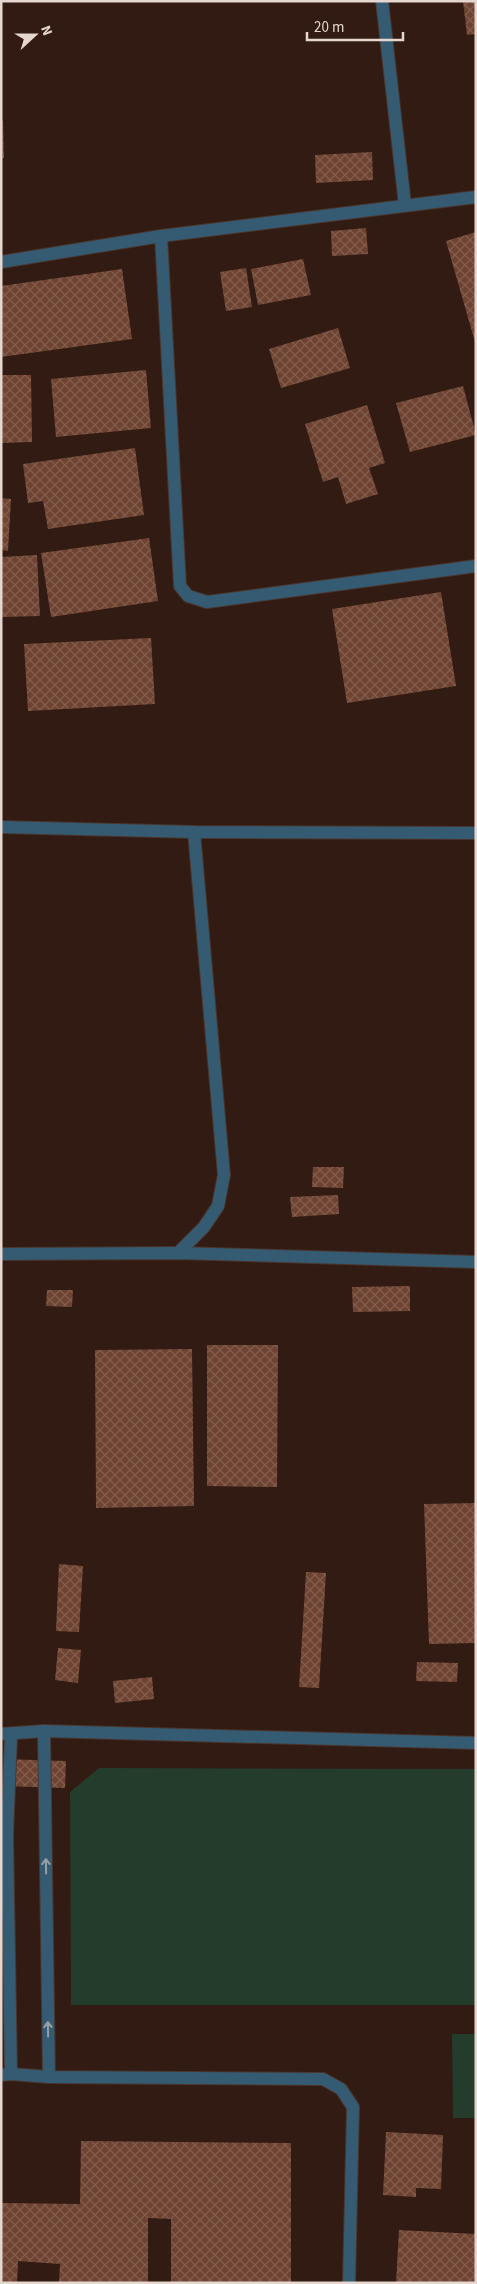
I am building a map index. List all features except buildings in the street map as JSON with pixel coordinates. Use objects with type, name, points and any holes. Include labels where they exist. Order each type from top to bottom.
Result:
[{"type":"street","points":[[382,1],[405,206]]},
{"type":"street","points":[[1,262],[161,236],[476,197]]},
{"type":"street","points":[[161,236],[180,586],[188,596],[206,602],[476,566]]},
{"type":"street","points":[[1,827],[194,832],[476,833]]},
{"type":"street","points":[[178,1253],[204,1227],[218,1206],[224,1175],[194,832]]},
{"type":"street","points":[[1,1254],[178,1253],[476,1262]]},
{"type":"street","points":[[44,1732],[49,2077]]},
{"type":"street","points":[[349,2283],[354,2107],[341,2089],[322,2080],[49,2077],[6,2074],[6,1734],[44,1732],[476,1743]]},
{"type":"green space","points":[[99,1768],[476,1769],[476,2005],[71,2005],[70,1792]]},
{"type":"green space","points":[[452,2034],[476,2034],[476,2118],[453,2118]]}]
